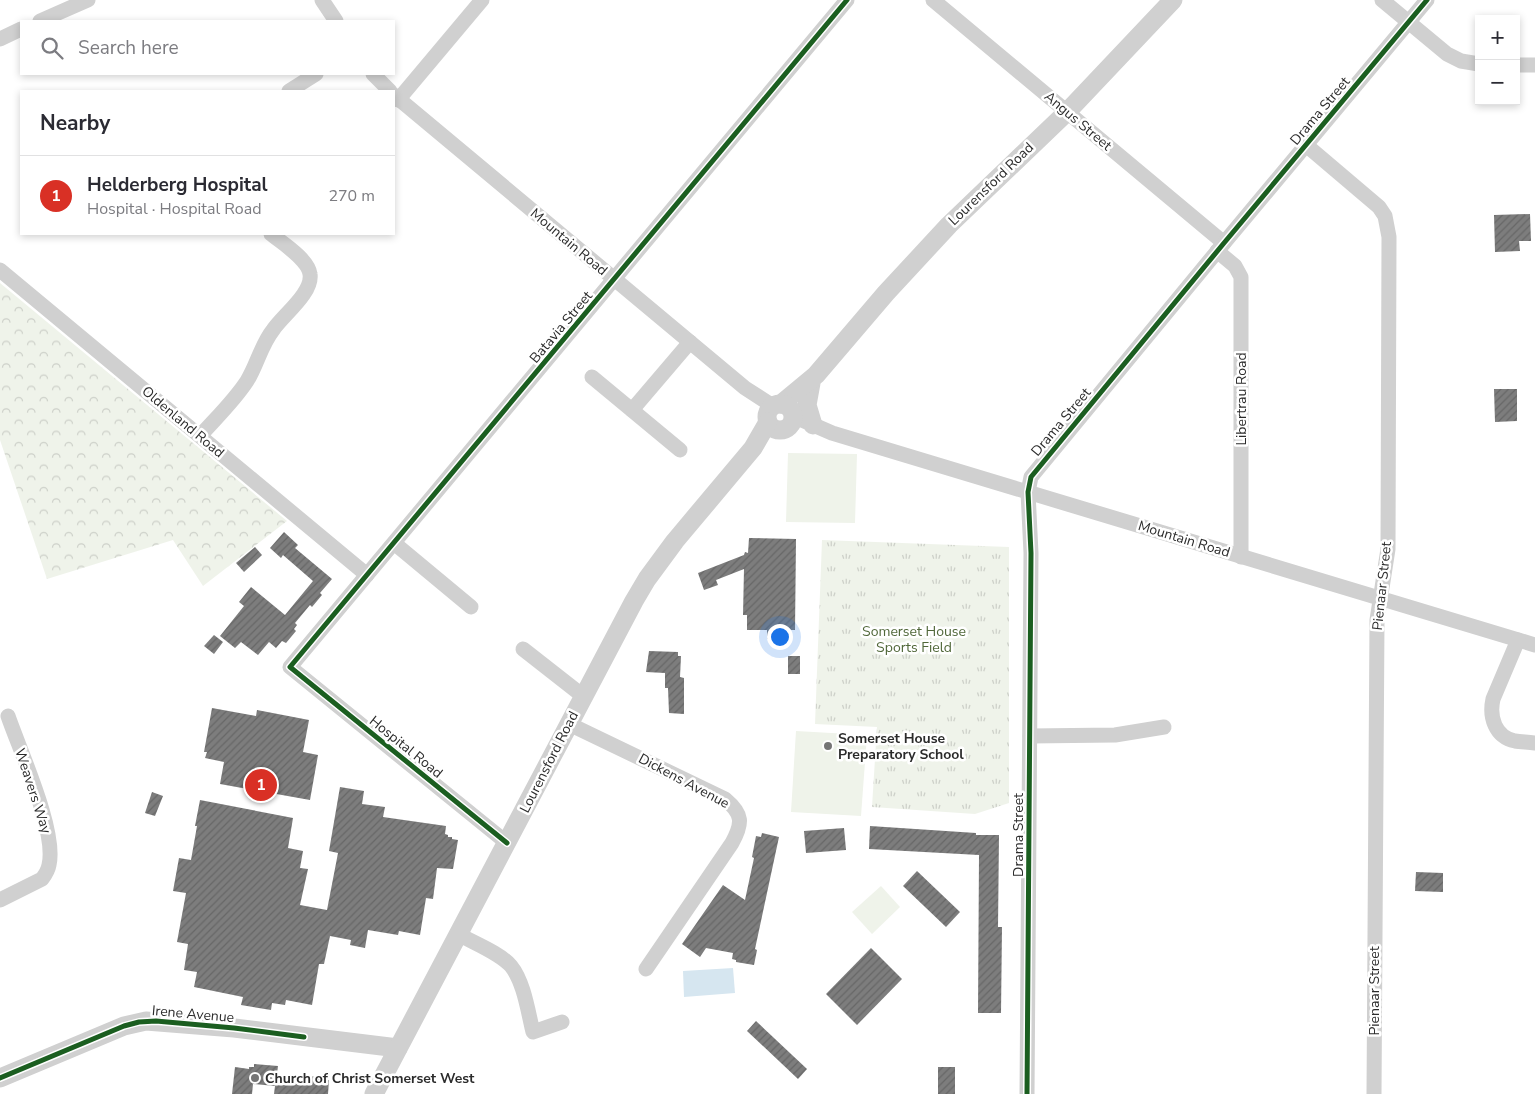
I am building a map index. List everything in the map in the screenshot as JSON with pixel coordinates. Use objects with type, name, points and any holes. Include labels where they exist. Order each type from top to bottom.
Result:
[{"type":"street","points":[[42,20],[88,0]]},
{"type":"street","points":[[322,0],[335,20]]},
{"type":"street","points":[[395,94],[482,0]]},
{"type":"street","name":"Batavia Street","points":[[290,667],[847,0]]},
{"type":"street","name":"Angus Street","points":[[932,0],[1067,112],[1221,247]]},
{"type":"street","name":"Lourensford Road","points":[[374,1094],[583,696],[647,579],[675,541],[886,293],[949,225],[1067,112],[1174,0]]},
{"type":"street","points":[[1382,0],[1456,59],[1475,64]]},
{"type":"street","name":"Drama Street","points":[[1027,1094],[1032,553],[1028,492],[1030,482],[1035,472],[1427,0]]},
{"type":"street","points":[[0,39],[20,30]]},
{"type":"street","points":[[1520,65],[1535,65]]},
{"type":"street","points":[[291,90],[314,75]]},
{"type":"street","name":"Mountain Road","points":[[374,75],[389,90]]},
{"type":"street","name":"Mountain Road","points":[[395,96],[780,417],[1535,645]]},
{"type":"street","name":"Pienaar Street","points":[[1306,145],[1379,207],[1388,225],[1388,549],[1377,620],[1374,1094]]},
{"type":"street","points":[[200,436],[248,380],[273,328],[305,292],[310,283],[310,272],[304,262],[272,235]]},
{"type":"street","name":"Libertrau Road","points":[[1221,247],[1241,277],[1241,557]]},
{"type":"street","name":"Oldenland Road","points":[[0,270],[367,575]]},
{"type":"street","points":[[632,410],[690,342]]},
{"type":"street","points":[[592,377],[680,450]]},
{"type":"street","points":[[813,425],[807,405],[814,379]]},
{"type":"street","name":"Mountain Road","points":[[780,417],[813,425],[832,433]]},
{"type":"street","points":[[394,543],[471,607]]},
{"type":"street","points":[[1518,640],[1494,699],[1492,719],[1498,730],[1508,739],[1535,743]]},
{"type":"street","points":[[523,649],[583,696]]},
{"type":"street","name":"Hospital Road","points":[[290,667],[507,843]]},
{"type":"street","name":"Weavers Way","points":[[0,900],[42,879],[46,873],[50,857],[48,832],[42,811],[8,716]]},
{"type":"street","name":"Dickens Avenue","points":[[569,724],[724,799],[734,806],[739,816],[738,833],[732,843],[646,969]]},
{"type":"street","points":[[1030,736],[1115,734],[1164,727]]},
{"type":"street","points":[[458,934],[498,956],[510,965],[519,980],[533,1032],[562,1022]]},
{"type":"street","name":"Irene Avenue","points":[[0,1078],[124,1026],[146,1021],[234,1028],[398,1048]]},
{"type":"green space","points":[[0,283],[287,521],[203,586],[173,540],[47,579],[0,440]]},
{"type":"green space","points":[[788,453],[857,454],[855,523],[786,522]]},
{"type":"green space","name":"Somerset House Sports Field","points":[[822,540],[1009,547],[1009,803],[975,814],[872,807],[877,727],[815,724]]},
{"type":"green space","points":[[796,731],[867,735],[861,816],[791,812]]},
{"type":"green space","points":[[881,886],[900,907],[872,934],[852,912]]},
{"type":"shaded area","points":[[733,968],[735,993],[684,997],[683,971]]},
{"type":"building","points":[[1530,214],[1531,241],[1519,241],[1520,251],[1495,252],[1494,215]]},
{"type":"building","points":[[1494,389],[1517,389],[1517,421],[1495,422]]},
{"type":"building","points":[[284,532],[298,545],[295,548],[332,579],[320,593],[322,595],[312,607],[310,605],[295,623],[297,625],[294,629],[296,631],[286,643],[282,641],[276,648],[269,642],[258,655],[241,642],[235,648],[220,636],[244,606],[239,602],[251,587],[285,615],[313,581],[283,555],[281,558],[270,548]]},
{"type":"building","points":[[749,538],[796,539],[795,630],[783,630],[783,639],[767,639],[767,630],[747,630],[747,615],[743,615],[744,569],[716,580],[718,585],[704,590],[699,576],[698,573],[744,555],[745,552],[748,553]]},
{"type":"building","points":[[255,547],[262,555],[244,572],[236,563]]},
{"type":"building","points":[[214,635],[223,642],[214,654],[204,646]]},
{"type":"building","points":[[649,651],[678,652],[678,656],[681,656],[680,677],[684,678],[684,714],[669,713],[665,673],[646,672]]},
{"type":"building","points":[[788,656],[800,656],[800,674],[788,674]]},
{"type":"building","points":[[212,708],[256,716],[257,710],[309,720],[303,752],[318,755],[310,800],[220,784],[224,762],[205,758],[207,752],[204,752]]},
{"type":"building","points":[[340,787],[364,791],[362,804],[385,807],[383,817],[446,826],[445,834],[448,837],[452,837],[452,839],[458,840],[453,869],[437,868],[433,899],[426,898],[420,935],[399,931],[398,935],[368,930],[365,948],[350,945],[351,940],[330,936],[324,964],[319,964],[312,1005],[286,1000],[285,1005],[272,1003],[271,1010],[241,1005],[243,997],[194,987],[197,972],[184,970],[188,944],[177,942],[186,893],[173,891],[179,858],[191,860],[200,800],[293,818],[288,848],[303,851],[300,868],[308,869],[300,905],[327,910],[338,853],[329,851]]},
{"type":"building","points":[[152,792],[163,796],[155,816],[145,813]]},
{"type":"building","points":[[870,826],[976,833],[976,835],[999,835],[998,927],[1002,927],[1001,1013],[978,1013],[979,855],[869,849]]},
{"type":"building","points":[[844,828],[846,850],[806,853],[804,831]]},
{"type":"building","points":[[762,833],[779,837],[755,949],[757,950],[754,965],[736,962],[736,960],[732,959],[733,953],[706,948],[700,957],[682,944],[723,885],[745,900],[754,858],[752,857],[756,836],[761,837]]},
{"type":"building","points":[[917,871],[960,912],[946,927],[903,886]]},
{"type":"building","points":[[1416,872],[1443,873],[1443,892],[1415,891]]},
{"type":"building","points":[[871,948],[902,979],[857,1025],[826,994]]},
{"type":"building","points":[[756,1021],[807,1069],[798,1079],[747,1031]]},
{"type":"building","name":"Church of Christ Somerset West","points":[[254,1064],[278,1066],[277,1074],[320,1077],[320,1079],[329,1080],[328,1094],[274,1094],[275,1086],[253,1084],[252,1094],[232,1094],[235,1067],[249,1069],[249,1067],[254,1067]]},
{"type":"building","points":[[938,1067],[955,1067],[955,1094],[938,1094]]},
{"type":"cycle path","points":[[507,843],[290,667],[847,0]]},
{"type":"cycle path","points":[[1027,1094],[1031,553],[1028,492],[1031,477],[1427,0]]},
{"type":"cycle path","points":[[0,1078],[124,1026],[139,1022],[156,1021],[234,1028],[304,1037]]},
{"type":"place","name":"Somerset House Preparatory School","points":[[828,746]]},
{"type":"place","name":"Helderberg Hospital","points":[[261,785]]},
{"type":"place","name":"Church of Christ Somerset West","points":[[255,1078]]}]
